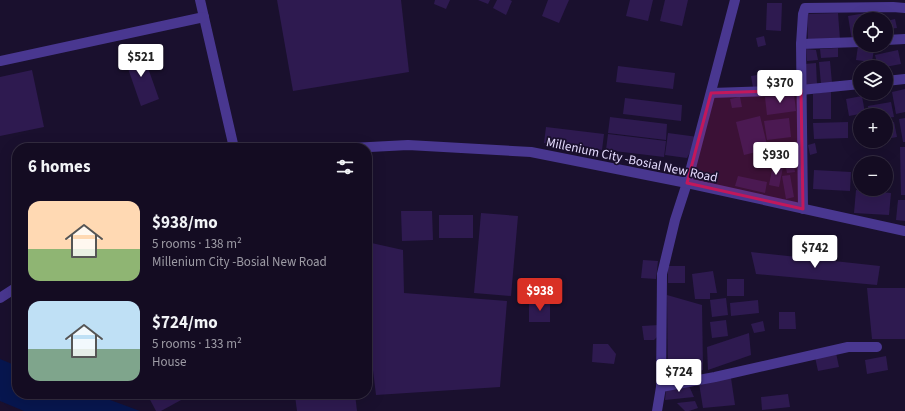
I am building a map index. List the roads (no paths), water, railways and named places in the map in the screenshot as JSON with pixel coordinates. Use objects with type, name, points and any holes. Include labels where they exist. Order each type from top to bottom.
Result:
[{"type":"street","points":[[200,0],[233,143]]},
{"type":"street","points":[[657,411],[661,387],[662,274],[675,220],[687,183],[735,0]]},
{"type":"street","points":[[803,209],[801,44],[803,14],[805,8],[905,8]]},
{"type":"street","points":[[0,61],[204,17]]},
{"type":"street","points":[[893,40],[905,40]]},
{"type":"street","points":[[801,44],[853,42]]},
{"type":"street","points":[[893,80],[905,79]]},
{"type":"street","points":[[711,93],[801,90],[853,85]]},
{"type":"street","name":"Millenium City -Bosial New Road","points":[[372,147],[408,145],[531,152],[687,183],[905,231]]},
{"type":"street","points":[[2,297],[12,290]]},
{"type":"street","points":[[661,387],[723,375],[848,347],[877,347]]}]
